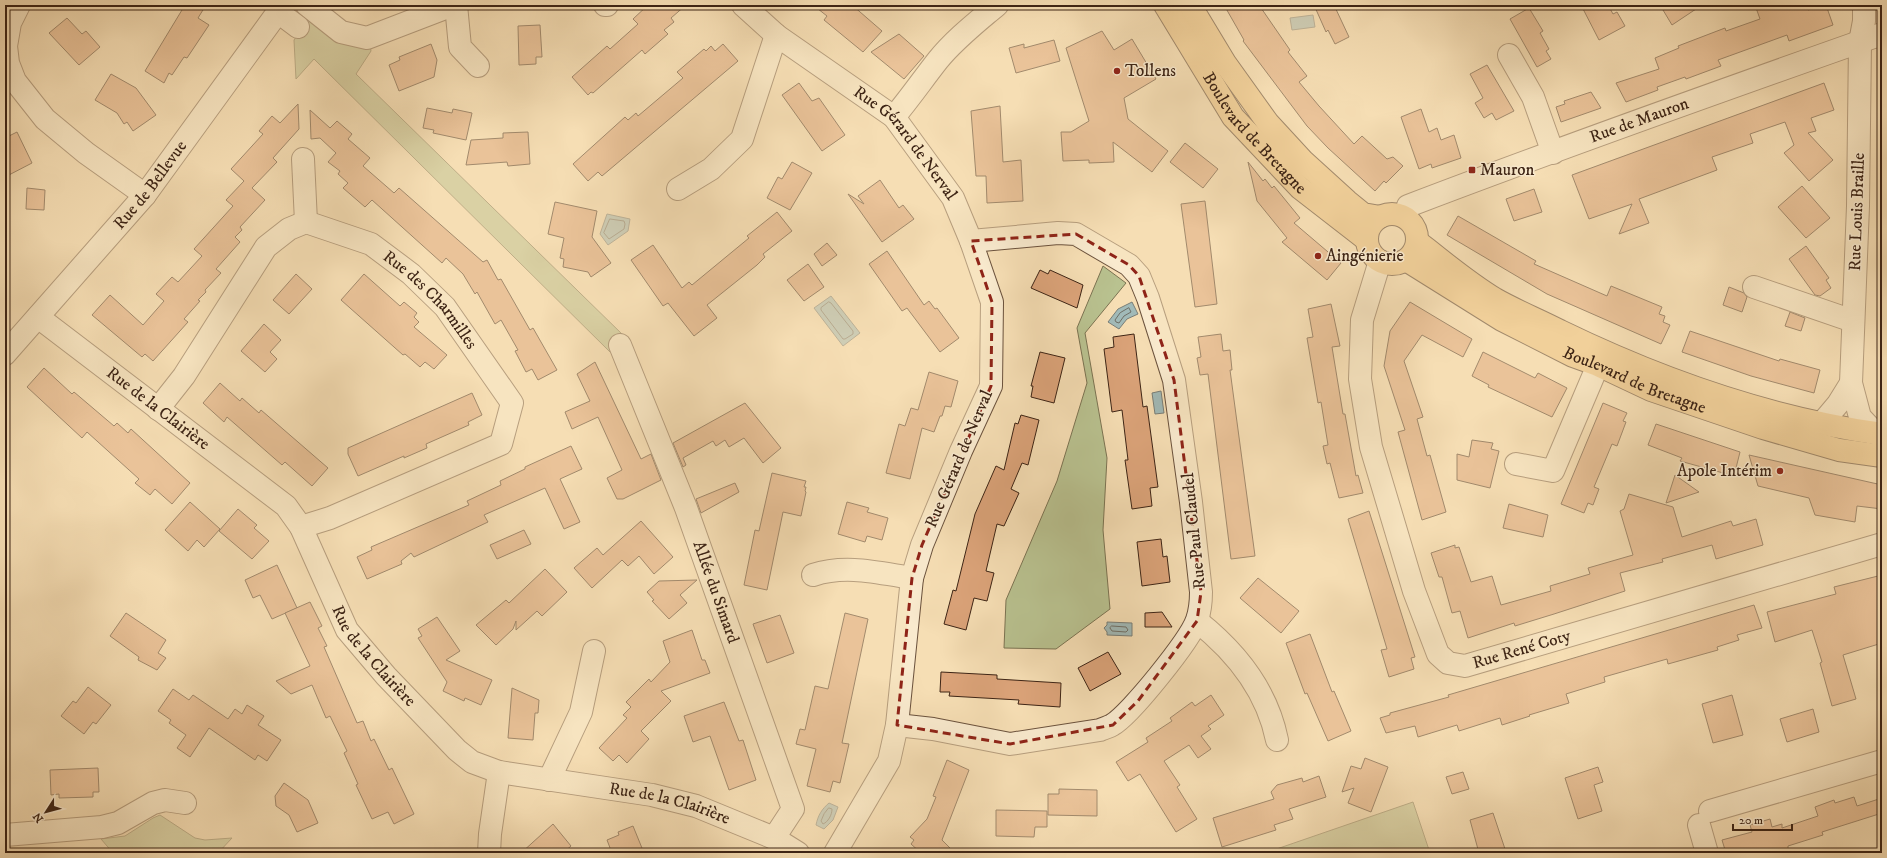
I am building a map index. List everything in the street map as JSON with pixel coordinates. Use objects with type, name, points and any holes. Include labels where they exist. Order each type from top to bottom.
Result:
[{"type":"main road","name":"Boulevard de Bretagne","points":[[1165,5],[1233,117],[1300,188],[1367,240]]},
{"type":"main road","name":"Boulevard de Bretagne","points":[[1190,5],[1225,63],[1268,124],[1303,161],[1347,201],[1363,214],[1380,217]]},
{"type":"main road","points":[[1392,214],[1405,217],[1414,227],[1417,241],[1412,255],[1406,260],[1393,264],[1380,261],[1369,248],[1367,240],[1370,227],[1380,217],[1392,214]]},
{"type":"main road","name":"Boulevard de Bretagne","points":[[1417,241],[1442,263],[1495,299],[1578,340],[1661,376],[1738,403],[1822,424],[1879,433]]},
{"type":"main road","name":"Boulevard de Bretagne","points":[[1406,260],[1502,320],[1573,356],[1598,365],[1651,390],[1763,428],[1839,450],[1882,456]]},
{"type":"street","points":[[19,5],[10,23],[6,46],[8,63],[15,81],[45,119],[86,154],[145,194]]},
{"type":"street","points":[[307,5],[341,32],[367,38],[454,5],[460,47],[478,66]]},
{"type":"street","name":"Rue Gérard de Nerval","points":[[743,5],[776,35],[894,117],[953,198],[971,241],[992,302],[991,386],[961,451],[922,545],[912,578],[897,725],[889,761],[835,853]]},
{"type":"street","points":[[894,117],[921,85],[938,60],[963,34],[997,5]]},
{"type":"street","name":"Rue Louis Braille","points":[[1864,5],[1864,21],[1860,42],[1858,206],[1851,383],[1860,417],[1879,433]]},
{"type":"street","points":[[280,8],[298,27]]},
{"type":"street","name":"Rue de Bellevue","points":[[5,354],[145,194],[280,8]]},
{"type":"street","name":"Rue de Mauron","points":[[1405,217],[1408,206],[1674,107],[1882,34]]},
{"type":"street","points":[[678,189],[711,169],[742,139],[776,35]]},
{"type":"street","points":[[1509,55],[1533,97],[1552,153]]},
{"type":"street","points":[[158,409],[184,376],[266,247],[290,229],[306,222],[303,159]]},
{"type":"street","name":"Rue des Charmilles","points":[[301,526],[330,518],[501,444],[512,403],[445,307],[412,274],[370,244],[306,222]]},
{"type":"street","name":"Rue Paul Claudel","points":[[897,725],[932,729],[1010,744],[1106,728],[1113,725],[1138,701],[1181,646],[1197,621],[1201,607],[1201,592],[1191,502],[1174,380],[1148,298],[1139,276],[1128,265],[1076,234],[1058,233],[971,241]]},
{"type":"street","name":"Rue René Coty","points":[[1380,261],[1362,320],[1360,379],[1371,447],[1414,591],[1438,654],[1448,663],[1465,666],[1882,544]]},
{"type":"street","points":[[1754,287],[1853,321]]},
{"type":"street","name":"Rue de la Clairière","points":[[38,317],[286,506],[301,526],[347,630],[386,676],[457,750],[472,762],[499,772],[652,795],[696,806],[774,838],[798,853]]},
{"type":"street","name":"Allée du Simard","points":[[620,345],[686,508],[794,809],[774,838]]},
{"type":"street","points":[[1516,464],[1553,471],[1598,365]]},
{"type":"street","name":"Rue Louis Braille","points":[[1822,424],[1838,404],[1851,383]]},
{"type":"street","points":[[813,575],[829,570],[853,569],[912,578]]},
{"type":"street","points":[[1197,621],[1218,638],[1246,669],[1260,692],[1274,726],[1277,740]]},
{"type":"street","points":[[549,780],[581,712],[594,651]]},
{"type":"street","points":[[1707,853],[1704,818],[1882,761]]},
{"type":"street","points":[[489,853],[490,834],[499,772]]},
{"type":"street","points":[[5,835],[102,827],[118,823],[153,803],[165,800],[185,803]]},
{"type":"highlighted area","points":[[1076,234],[1129,265],[1139,276],[1174,380],[1201,592],[1197,621],[1138,701],[1113,725],[1010,744],[989,741],[897,725],[912,578],[922,545],[991,386],[992,302],[971,241]]},
{"type":"green space","points":[[310,18],[370,45],[371,51],[356,74],[623,335],[610,352],[314,59],[296,79],[294,40]]},
{"type":"green space","points":[[1103,266],[1126,283],[1085,333],[1107,458],[1103,530],[1110,609],[1056,649],[1004,648],[1006,600],[1057,481],[1087,383],[1077,328]]},
{"type":"green space","points":[[1413,802],[1430,853],[1265,853]]},
{"type":"green space","points":[[160,815],[195,838],[205,840],[232,838],[218,853],[113,853],[101,839],[125,836]]},
{"type":"water","points":[[1313,15],[1315,27],[1292,30],[1290,18]]},
{"type":"water","points":[[607,214],[630,219],[628,231],[608,245],[600,234]]},
{"type":"water","points":[[831,296],[860,333],[843,346],[814,308]]},
{"type":"water","points":[[1132,302],[1138,314],[1127,319],[1119,329],[1108,322],[1118,309]]},
{"type":"water","points":[[1161,391],[1164,413],[1155,414],[1152,393]]},
{"type":"water","points":[[1107,622],[1132,623],[1132,636],[1107,635],[1104,628],[1107,625]]},
{"type":"water","points":[[829,803],[838,807],[833,820],[824,829],[816,825],[821,812]]},
{"type":"building","points":[[185,5],[206,5],[198,18],[209,25],[187,58],[184,57],[172,75],[169,73],[164,83],[145,71]]},
{"type":"building","points":[[648,5],[686,5],[671,18],[674,22],[664,30],[668,34],[645,54],[642,50],[593,93],[591,92],[588,95],[572,77],[607,46],[610,49],[638,24],[633,19]]},
{"type":"building","points":[[813,5],[852,5],[882,31],[863,52],[824,20],[827,16]]},
{"type":"building","points":[[1224,5],[1259,5],[1290,50],[1288,52],[1307,76],[1299,82],[1319,106],[1354,144],[1362,136],[1387,159],[1393,157],[1403,166],[1386,183],[1384,181],[1375,191],[1328,148],[1307,126],[1243,41],[1244,40]]},
{"type":"building","points":[[1314,5],[1334,5],[1349,37],[1335,44],[1328,30],[1326,32]]},
{"type":"building","points":[[1581,5],[1608,5],[1613,14],[1617,12],[1625,26],[1599,40]]},
{"type":"building","points":[[1660,5],[1702,5],[1672,25]]},
{"type":"building","points":[[1755,5],[1806,5],[1808,10],[1826,5],[1833,25],[1789,41],[1787,35],[1718,60],[1721,66],[1686,79],[1685,77],[1657,87],[1658,90],[1626,102],[1616,83],[1659,69],[1655,58],[1679,48],[1678,46],[1725,28],[1726,31],[1760,19]]},
{"type":"building","points":[[1529,8],[1543,31],[1540,33],[1549,49],[1546,51],[1551,59],[1537,67],[1510,19]]},
{"type":"building","points":[[67,18],[82,34],[86,31],[100,47],[79,65],[49,33]]},
{"type":"building","points":[[540,25],[542,57],[536,57],[536,64],[519,65],[518,26]]},
{"type":"building","points":[[1102,31],[1114,50],[1132,39],[1156,79],[1124,98],[1128,119],[1168,151],[1152,172],[1113,142],[1114,162],[1089,163],[1089,160],[1063,161],[1061,132],[1071,132],[1089,121],[1066,48]]},
{"type":"building","points":[[899,34],[924,56],[904,79],[871,52]]},
{"type":"building","points":[[1054,40],[1060,61],[1016,73],[1009,48],[1024,44],[1024,48]]},
{"type":"building","points":[[431,44],[437,60],[434,77],[399,91],[389,65],[400,60],[399,57]]},
{"type":"building","points":[[723,44],[738,61],[602,176],[598,172],[588,181],[573,164],[625,117],[628,120],[636,113],[638,116],[683,78],[677,72],[704,49],[706,51],[711,46],[715,51]]},
{"type":"building","points":[[1487,65],[1514,111],[1496,120],[1492,113],[1484,118],[1475,103],[1483,98],[1470,74]]},
{"type":"building","points":[[111,74],[136,88],[156,115],[133,131],[127,122],[124,124],[117,113],[95,100]]},
{"type":"building","points":[[799,83],[812,101],[819,98],[845,135],[822,151],[782,95]]},
{"type":"building","points":[[1824,83],[1834,110],[1811,118],[1816,131],[1808,133],[1833,160],[1809,181],[1784,153],[1794,145],[1785,122],[1750,134],[1753,143],[1712,157],[1717,170],[1639,199],[1649,223],[1619,234],[1632,204],[1589,219],[1572,175]]},
{"type":"building","points":[[1591,92],[1601,108],[1561,122],[1556,107],[1565,104],[1564,101]]},
{"type":"building","points":[[298,104],[299,129],[273,158],[277,162],[252,188],[265,200],[240,227],[242,230],[235,237],[240,242],[216,269],[221,273],[205,290],[206,292],[198,300],[200,301],[184,319],[188,322],[153,361],[145,354],[142,357],[92,315],[110,295],[143,325],[164,301],[156,294],[172,277],[178,282],[202,256],[194,249],[233,206],[226,200],[244,181],[231,169],[263,134],[259,131],[272,116],[280,123]]},
{"type":"building","points":[[1000,106],[1003,162],[1021,160],[1023,201],[987,203],[986,176],[976,176],[971,111]]},
{"type":"building","points":[[427,108],[452,113],[453,109],[472,113],[466,140],[433,133],[434,130],[423,128]]},
{"type":"building","points":[[1421,109],[1429,132],[1437,128],[1441,140],[1454,135],[1461,158],[1432,168],[1431,164],[1419,169],[1401,117]]},
{"type":"building","points":[[310,110],[330,128],[337,121],[352,134],[348,139],[370,158],[363,166],[394,193],[399,188],[483,262],[487,260],[498,280],[501,279],[530,330],[533,328],[557,370],[538,380],[532,369],[526,372],[515,351],[518,350],[501,320],[495,324],[477,292],[475,294],[463,274],[446,258],[442,263],[372,200],[365,207],[343,188],[348,183],[338,174],[340,171],[328,162],[336,153],[320,138],[311,139]]},
{"type":"building","points":[[17,132],[32,163],[5,177],[5,138]]},
{"type":"building","points":[[528,132],[530,164],[508,166],[507,162],[466,165],[471,140],[503,138],[503,133]]},
{"type":"building","points":[[1185,143],[1218,169],[1203,188],[1170,162]]},
{"type":"building","points":[[792,162],[812,173],[790,210],[767,198],[778,177],[782,179]]},
{"type":"building","points":[[1248,162],[1263,181],[1265,179],[1272,188],[1274,186],[1300,218],[1294,223],[1341,263],[1327,280],[1282,242],[1287,238],[1257,201]]},
{"type":"building","points":[[880,180],[899,208],[903,205],[914,219],[882,242],[848,194],[864,204],[858,196]]},
{"type":"building","points":[[1802,186],[1830,218],[1806,238],[1778,207]]},
{"type":"building","points":[[27,188],[45,190],[44,210],[26,209]]},
{"type":"building","points":[[1534,189],[1542,212],[1514,221],[1506,199]]},
{"type":"building","points":[[1205,201],[1217,304],[1195,307],[1181,204]]},
{"type":"building","points":[[555,202],[597,211],[592,237],[611,263],[591,277],[588,272],[563,267],[564,259],[560,258],[564,238],[548,234]]},
{"type":"building","points":[[777,212],[792,231],[763,254],[765,257],[757,265],[707,305],[717,318],[694,336],[668,303],[663,306],[631,260],[653,245],[682,288],[689,282],[692,285],[749,238],[747,236]]},
{"type":"building","points":[[1458,216],[1536,261],[1534,264],[1607,296],[1611,286],[1662,307],[1659,314],[1665,316],[1663,322],[1670,325],[1661,344],[1547,294],[1447,235]]},
{"type":"building","points":[[827,243],[837,255],[822,266],[814,254]]},
{"type":"building","points":[[1806,246],[1829,278],[1826,280],[1831,288],[1820,296],[1815,295],[1789,259]]},
{"type":"building","points":[[887,251],[924,305],[929,301],[935,309],[937,308],[959,338],[940,352],[907,308],[902,311],[869,264]]},
{"type":"building","points":[[808,264],[824,287],[804,301],[787,280]]},
{"type":"building","points":[[1040,270],[1048,274],[1050,270],[1083,285],[1077,308],[1031,288]]},
{"type":"building","points":[[296,274],[312,289],[289,314],[273,300]]},
{"type":"building","points":[[364,274],[400,306],[404,302],[417,313],[414,317],[419,322],[414,327],[447,355],[434,369],[425,362],[420,367],[405,354],[403,355],[341,300]]},
{"type":"building","points":[[1729,287],[1744,293],[1747,297],[1742,312],[1723,305]]},
{"type":"building","points":[[1410,302],[1472,339],[1463,357],[1422,335],[1404,361],[1423,417],[1417,419],[1427,456],[1430,455],[1446,512],[1422,520],[1398,432],[1405,430],[1384,366],[1390,331]]},
{"type":"building","points":[[1331,304],[1340,346],[1332,347],[1343,414],[1345,414],[1356,476],[1358,475],[1363,493],[1339,498],[1330,463],[1327,464],[1323,446],[1328,445],[1321,402],[1318,403],[1307,338],[1313,337],[1308,309]]},
{"type":"building","points":[[1790,312],[1805,318],[1801,331],[1785,326]]},
{"type":"building","points":[[264,324],[281,340],[270,352],[277,359],[265,372],[241,351]]},
{"type":"building","points":[[1690,331],[1779,361],[1780,359],[1820,370],[1814,393],[1751,376],[1682,352]]},
{"type":"building","points":[[1134,334],[1143,407],[1147,406],[1158,487],[1150,488],[1152,506],[1132,509],[1125,460],[1128,460],[1122,410],[1112,412],[1104,349],[1114,347],[1113,337]]},
{"type":"building","points":[[1221,334],[1223,351],[1230,350],[1232,370],[1230,370],[1255,556],[1231,559],[1208,374],[1200,375],[1197,358],[1201,357],[1198,337]]},
{"type":"building","points":[[1040,352],[1065,358],[1054,403],[1031,397],[1033,386],[1031,386]]},
{"type":"building","points":[[1483,352],[1535,378],[1538,373],[1567,388],[1552,417],[1488,387],[1489,385],[1472,376]]},
{"type":"building","points":[[595,362],[641,459],[651,454],[661,480],[623,499],[617,499],[607,478],[622,470],[598,417],[572,429],[565,412],[590,401],[577,374]]},
{"type":"building","points":[[44,368],[72,394],[74,392],[114,426],[117,423],[128,433],[131,429],[190,483],[172,504],[155,489],[150,495],[135,483],[139,479],[87,432],[82,438],[27,387]]},
{"type":"building","points":[[929,372],[958,381],[951,407],[945,406],[934,432],[922,428],[910,479],[886,473],[899,424],[905,426],[911,408],[918,410]]},
{"type":"building","points":[[220,383],[240,401],[242,398],[259,413],[261,410],[328,468],[312,486],[285,462],[282,465],[227,417],[224,422],[203,403]]},
{"type":"building","points":[[472,393],[482,415],[468,422],[469,425],[426,444],[427,448],[404,458],[404,456],[358,476],[348,454],[348,448]]},
{"type":"building","points":[[745,403],[781,448],[763,463],[744,438],[729,447],[725,440],[716,446],[713,441],[683,458],[686,465],[683,467],[673,443]]},
{"type":"building","points":[[1603,403],[1627,413],[1623,421],[1626,422],[1617,446],[1612,444],[1594,487],[1599,489],[1593,505],[1588,503],[1584,513],[1561,504]]},
{"type":"building","points":[[1021,415],[1039,420],[1028,465],[1022,463],[1011,489],[1019,493],[1004,526],[997,524],[986,571],[994,573],[987,601],[974,598],[966,630],[944,624],[953,590],[956,591],[975,514],[996,466],[1004,470],[1015,423],[1018,424]]},
{"type":"building","points":[[1656,424],[1740,452],[1734,476],[1680,461],[1682,458],[1648,445]]},
{"type":"building","points":[[1472,440],[1493,443],[1491,449],[1499,451],[1490,488],[1457,480],[1457,454],[1469,457]]},
{"type":"building","points":[[571,446],[582,469],[560,479],[580,522],[564,529],[545,488],[484,515],[488,522],[414,557],[411,553],[401,561],[402,564],[367,579],[357,557],[372,550],[371,547],[469,505],[467,501],[501,485],[500,481],[525,469],[525,467]]},
{"type":"building","points":[[1749,455],[1882,485],[1882,509],[1857,506],[1855,522],[1815,515],[1809,498],[1758,486]]},
{"type":"building","points":[[772,473],[806,481],[804,487],[806,487],[806,492],[801,516],[783,512],[767,590],[744,585],[755,530],[759,531]]},
{"type":"building","points":[[1675,475],[1699,492],[1666,503]]},
{"type":"building","points":[[735,483],[739,492],[701,513],[696,499]]},
{"type":"building","points":[[1629,494],[1673,507],[1682,537],[1731,521],[1733,526],[1756,519],[1763,545],[1716,559],[1712,545],[1662,559],[1663,562],[1620,573],[1625,591],[1515,626],[1514,623],[1468,638],[1460,611],[1452,613],[1442,577],[1439,577],[1431,553],[1455,545],[1455,548],[1459,547],[1471,582],[1492,576],[1501,605],[1551,591],[1550,586],[1590,574],[1588,568],[1633,555],[1620,511],[1624,509]]},
{"type":"building","points":[[190,502],[220,529],[204,547],[197,540],[188,551],[165,530]]},
{"type":"building","points":[[847,502],[869,508],[867,512],[888,518],[882,540],[867,536],[865,542],[838,534]]},
{"type":"building","points":[[1509,504],[1548,515],[1543,537],[1503,528]]},
{"type":"building","points":[[238,509],[257,525],[254,528],[269,541],[252,559],[219,531]]},
{"type":"building","points":[[1369,511],[1415,657],[1411,658],[1414,669],[1389,677],[1381,650],[1387,649],[1348,519]]},
{"type":"building","points":[[641,521],[673,557],[654,574],[639,556],[628,566],[622,560],[592,588],[574,568],[597,548],[603,555]]},
{"type":"building","points":[[524,530],[531,544],[497,559],[490,545]]},
{"type":"building","points":[[1161,539],[1163,557],[1167,556],[1170,582],[1142,586],[1137,542]]},
{"type":"building","points":[[277,565],[297,608],[272,619],[260,595],[253,598],[245,580]]},
{"type":"building","points":[[545,569],[567,592],[542,616],[537,611],[516,630],[516,621],[513,629],[496,645],[476,625],[506,600],[509,603]]},
{"type":"building","points":[[1882,575],[1882,643],[1843,655],[1856,699],[1832,706],[1820,663],[1822,662],[1812,630],[1775,642],[1767,612],[1836,594],[1834,587]]},
{"type":"building","points":[[1258,578],[1299,611],[1281,633],[1240,598]]},
{"type":"building","points":[[697,580],[680,595],[687,603],[669,619],[652,601],[654,600],[647,592],[659,581]]},
{"type":"building","points":[[310,602],[322,626],[318,628],[327,646],[324,647],[357,723],[363,721],[371,741],[374,739],[389,770],[392,768],[414,814],[394,824],[388,812],[372,819],[356,785],[358,784],[344,753],[347,751],[330,716],[326,718],[312,685],[291,694],[276,681],[310,666],[285,613]]},
{"type":"building","points":[[1754,605],[1762,628],[1737,635],[1739,640],[1717,647],[1718,650],[1668,664],[1667,659],[1604,677],[1605,682],[1566,694],[1569,703],[1502,725],[1500,718],[1459,731],[1457,725],[1418,737],[1415,726],[1386,733],[1380,718],[1390,715],[1390,713],[1449,697],[1448,695]]},
{"type":"building","points":[[1162,612],[1172,627],[1145,627],[1145,613]]},
{"type":"building","points":[[126,613],[166,640],[158,653],[166,658],[157,670],[138,660],[139,657],[110,636]]},
{"type":"building","points":[[845,613],[868,619],[842,743],[849,744],[840,783],[833,781],[830,792],[807,786],[816,749],[796,744],[800,729],[805,730],[815,686],[828,689]]},
{"type":"building","points":[[780,615],[794,653],[767,663],[753,624]]},
{"type":"building","points":[[437,617],[460,651],[446,660],[492,680],[481,705],[465,698],[464,701],[443,691],[447,682],[418,638],[422,636],[418,629]]},
{"type":"building","points":[[692,630],[702,660],[705,660],[710,673],[661,691],[671,701],[641,731],[649,739],[627,763],[619,755],[613,761],[599,748],[627,718],[623,715],[631,707],[626,702],[649,679],[651,682],[670,662],[663,641]]},
{"type":"building","points":[[1310,634],[1332,692],[1334,691],[1351,731],[1328,741],[1307,693],[1305,694],[1286,643]]},
{"type":"building","points":[[1108,652],[1121,674],[1090,691],[1078,668]]},
{"type":"building","points":[[941,672],[997,675],[997,679],[1061,683],[1060,707],[1018,704],[1019,700],[949,696],[950,692],[940,692]]},
{"type":"building","points":[[88,687],[111,705],[96,724],[93,722],[84,734],[61,716],[73,701],[76,703]]},
{"type":"building","points":[[512,688],[539,700],[538,713],[535,713],[533,740],[508,738]]},
{"type":"building","points":[[173,689],[189,700],[193,695],[228,719],[235,709],[242,714],[247,705],[264,716],[258,725],[281,740],[267,761],[258,755],[255,760],[209,728],[190,757],[177,748],[186,735],[169,723],[171,720],[158,711]]},
{"type":"building","points":[[1211,695],[1224,715],[1208,726],[1211,729],[1201,736],[1211,749],[1198,758],[1189,745],[1164,761],[1180,785],[1177,787],[1197,819],[1176,832],[1140,774],[1128,781],[1116,762],[1148,742],[1146,738],[1172,721],[1170,718],[1192,702],[1195,706]]},
{"type":"building","points":[[1732,695],[1743,735],[1713,743],[1702,704]]},
{"type":"building","points":[[724,702],[739,741],[743,740],[756,780],[729,790],[710,736],[693,742],[684,716]]},
{"type":"building","points":[[1813,709],[1819,732],[1787,742],[1780,719]]},
{"type":"building","points":[[1365,758],[1388,767],[1371,812],[1348,803],[1354,788],[1342,792],[1351,766],[1361,769]]},
{"type":"building","points":[[947,760],[969,770],[942,840],[955,853],[921,853],[911,844],[914,840],[910,837],[927,819],[936,797],[933,796]]},
{"type":"building","points":[[1598,767],[1603,782],[1594,785],[1602,811],[1578,819],[1565,778]]},
{"type":"building","points":[[98,768],[99,792],[93,792],[93,797],[59,798],[59,794],[51,795],[50,770]]},
{"type":"building","points":[[1463,772],[1469,789],[1452,794],[1446,777]]},
{"type":"building","points":[[1319,776],[1326,797],[1289,809],[1293,819],[1274,825],[1276,830],[1222,847],[1213,818],[1274,799],[1271,792],[1277,785],[1302,778],[1303,782]]},
{"type":"building","points":[[284,783],[308,800],[318,823],[297,832],[289,815],[276,806],[275,796]]},
{"type":"building","points":[[1059,789],[1097,790],[1097,816],[1048,815],[1048,794],[1059,794]]},
{"type":"building","points":[[1854,797],[1857,806],[1882,798],[1882,813],[1822,832],[1823,835],[1788,846],[1788,849],[1774,853],[1726,853],[1722,840],[1752,832],[1750,825],[1770,819],[1772,827],[1782,824],[1782,828],[1818,816],[1815,807],[1834,800],[1835,803]]},
{"type":"building","points":[[996,810],[1047,811],[1047,827],[1035,827],[1034,837],[996,836]]},
{"type":"building","points":[[1493,813],[1505,849],[1490,853],[1479,853],[1470,820]]},
{"type":"building","points":[[553,824],[571,846],[563,853],[521,853]]},
{"type":"building","points":[[633,826],[644,853],[612,853],[607,840],[619,835],[618,832]]},
{"type":"place","name":"Tollens","points":[[1117,71]]},
{"type":"place","name":"Mauron","points":[[1472,170]]},
{"type":"place","name":"Aingénierie","points":[[1318,256]]},
{"type":"place","name":"Apole Intérim","points":[[1780,471]]}]
